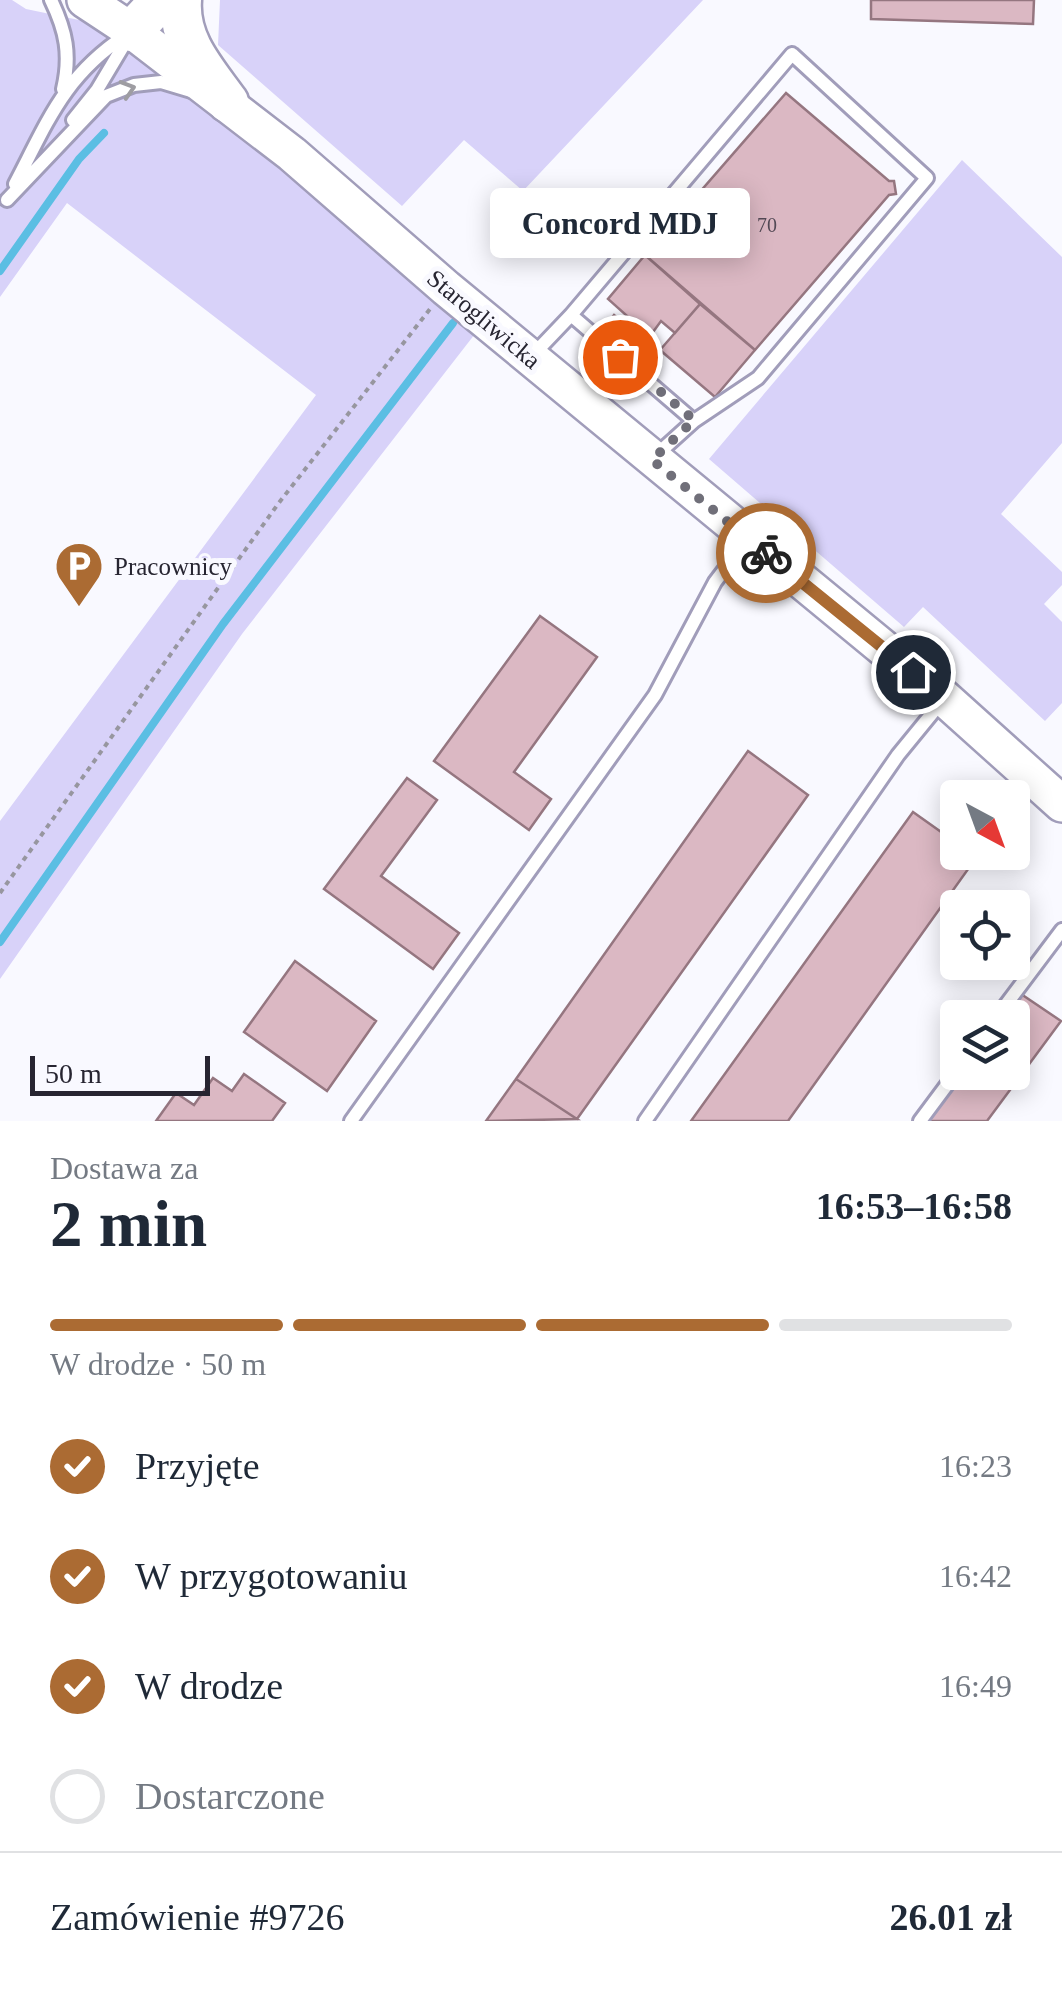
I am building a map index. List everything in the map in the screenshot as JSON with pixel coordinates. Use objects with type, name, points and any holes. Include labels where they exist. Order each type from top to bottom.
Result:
[{"type":"main road","points":[[135,16],[160,0]]},
{"type":"main road","points":[[181,0],[180,21],[188,44],[228,102]]},
{"type":"street","name":"Starogliwicka","points":[[86,0],[135,16],[228,102],[446,288],[944,698],[1062,804]]},
{"type":"lane","points":[[3,205],[62,92],[69,62],[68,41],[51,0]]},
{"type":"lane","points":[[62,92],[135,16]]},
{"type":"lane","points":[[3,205],[97,90],[135,16]]},
{"type":"lane","points":[[530,358],[792,54],[926,178],[758,378],[694,420],[652,460]]},
{"type":"lane","points":[[3,205],[106,96],[134,85],[161,82],[228,102]]},
{"type":"lane","points":[[571,315],[694,420]]},
{"type":"lane","points":[[351,1121],[655,695],[715,582],[740,549]]},
{"type":"lane","points":[[644,1121],[898,754],[944,698]]},
{"type":"lane","points":[[1010,1000],[1062,930]]},
{"type":"lane","points":[[920,1121],[943,1090]]},
{"type":"path","points":[[0,894],[278,504],[446,288]]},
{"type":"shaded area","points":[[0,0],[132,31],[485,321],[242,634],[0,979],[0,821],[316,395],[67,203],[0,297]]},
{"type":"shaded area","points":[[220,0],[703,0],[523,191],[464,140],[402,206],[218,45]]},
{"type":"shaded area","points":[[962,160],[1062,257],[1062,443],[1001,514],[1062,572],[1062,585],[1044,604],[1062,622],[1062,703],[1045,721],[923,607],[904,627],[709,459]]},
{"type":"building","points":[[871,0],[1034,0],[1033,24],[871,19]]},
{"type":"building","points":[[786,93],[889,181],[894,181],[896,194],[889,195],[755,350],[645,255]]},
{"type":"building","points":[[645,255],[700,304],[675,333],[661,321],[653,332],[646,333],[608,299]]},
{"type":"building","points":[[700,304],[755,350],[715,397],[660,350]]},
{"type":"building","points":[[614,315],[642,339],[629,354],[601,331]]},
{"type":"building","points":[[540,616],[597,657],[514,772],[551,799],[529,830],[434,761]]},
{"type":"building","points":[[748,751],[808,795],[577,1119],[516,1079]]},
{"type":"building","points":[[407,778],[437,800],[381,876],[459,933],[433,969],[324,889]]},
{"type":"building","points":[[913,812],[940,831],[940,870],[967,870],[953,890],[940,890],[940,908],[788,1121],[691,1121]]},
{"type":"building","points":[[295,961],[376,1021],[327,1091],[244,1032]]},
{"type":"building","points":[[1030,1000],[1061,1021],[1030,1063]]},
{"type":"building","points":[[244,1074],[285,1103],[272,1121],[156,1121],[176,1093],[194,1105],[213,1078],[232,1091]]},
{"type":"building","points":[[516,1079],[577,1119],[486,1121]]},
{"type":"building","points":[[950,1090],[1010,1090],[987,1121],[928,1121]]},
{"type":"waterway","points":[[0,271],[79,159],[104,133]]},
{"type":"waterway","points":[[0,942],[223,624],[453,323]]},
{"type":"way so far","points":[[620,357],[694,420],[652,460],[766,553]]},
{"type":"place","name":"Concord MDJ","points":[[620,357]]},
{"type":"place","name":"Pracownicy","points":[[79,608]]},
{"type":"route","points":[[766,553],[913,672]]}]
